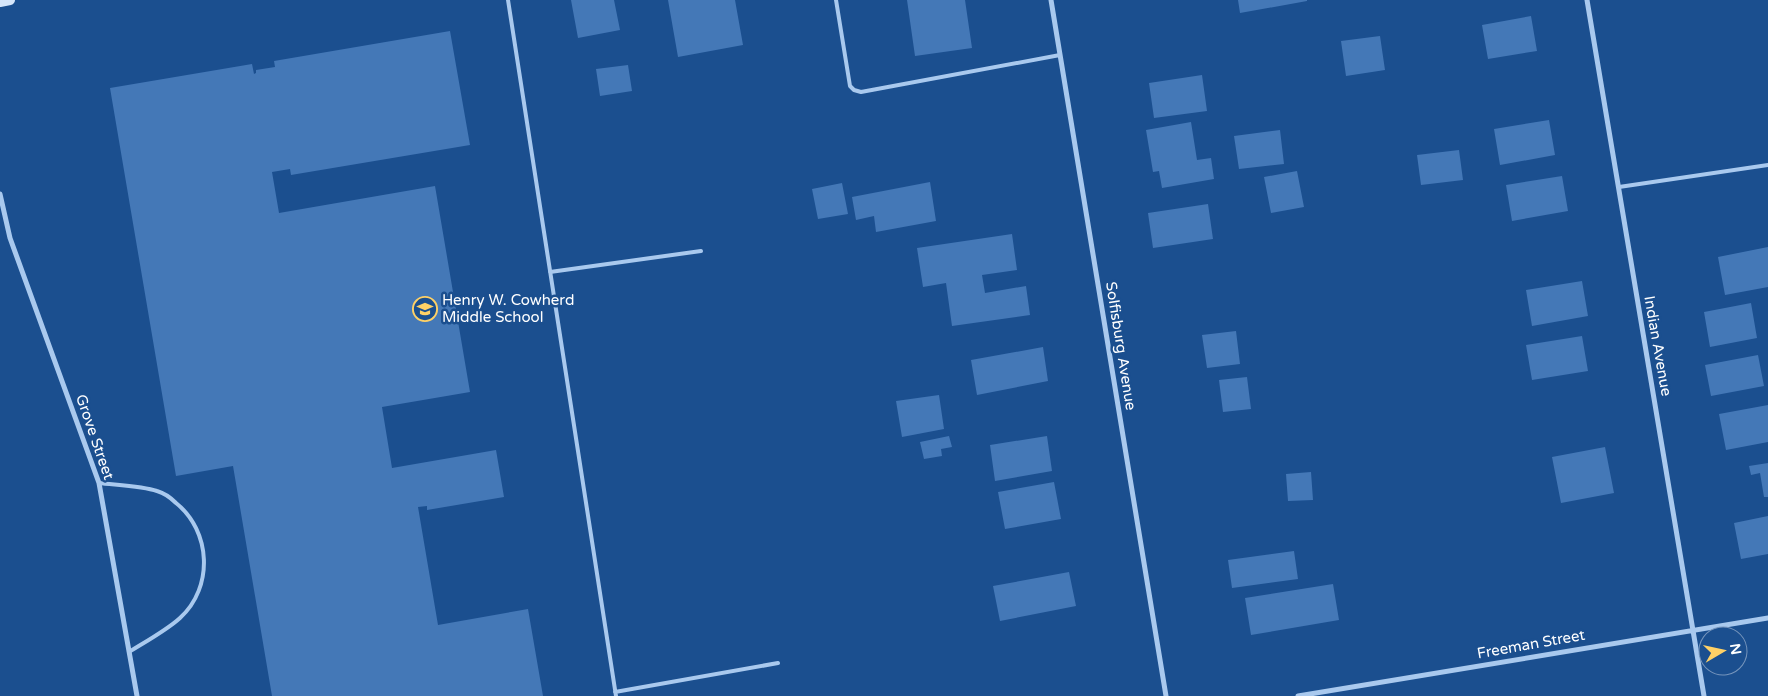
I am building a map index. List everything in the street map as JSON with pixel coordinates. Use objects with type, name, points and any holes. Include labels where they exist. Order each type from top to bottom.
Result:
[{"type":"main road","points":[[0,2],[10,0]]},
{"type":"street","name":"Solfisburg Avenue","points":[[1051,0],[1166,696]]},
{"type":"street","name":"Indian Avenue","points":[[1588,0],[1704,696]]},
{"type":"street","name":"Grove Street","points":[[0,194],[2,210],[10,238],[100,483],[137,696]]},
{"type":"street","name":"Freeman Street","points":[[1298,696],[1768,618]]},
{"type":"lane","points":[[508,0],[615,694],[778,662]]},
{"type":"lane","points":[[836,0],[850,86],[854,90],[861,92],[1060,55]]},
{"type":"lane","points":[[1619,187],[1768,165]]},
{"type":"lane","points":[[550,272],[701,250]]},
{"type":"lane","points":[[100,483],[157,491],[170,498],[192,520],[204,549],[205,564],[202,579],[190,607],[180,618],[129,652]]},
{"type":"building","points":[[571,0],[614,0],[620,30],[578,38]]},
{"type":"building","points":[[668,0],[735,0],[743,45],[678,57]]},
{"type":"building","points":[[907,0],[965,0],[972,48],[915,56]]},
{"type":"building","points":[[1238,0],[1307,0],[1307,1],[1240,13]]},
{"type":"building","points":[[1531,16],[1537,51],[1488,59],[1482,25]]},
{"type":"building","points":[[450,31],[470,145],[291,175],[290,169],[272,172],[279,213],[435,186],[470,392],[382,407],[392,468],[496,450],[504,497],[427,510],[427,506],[418,507],[438,625],[528,609],[543,696],[272,696],[233,466],[176,476],[110,88],[252,64],[254,74],[256,70],[275,67],[274,61]]},
{"type":"building","points":[[1380,36],[1385,70],[1346,76],[1341,41]]},
{"type":"building","points":[[628,65],[632,91],[600,96],[596,69]]},
{"type":"building","points":[[1202,75],[1207,111],[1154,118],[1149,83]]},
{"type":"building","points":[[1549,120],[1555,155],[1500,165],[1494,129]]},
{"type":"building","points":[[1191,122],[1197,160],[1211,158],[1214,179],[1162,188],[1159,171],[1153,172],[1146,130]]},
{"type":"building","points":[[1280,130],[1284,164],[1239,169],[1234,136]]},
{"type":"building","points":[[1459,150],[1463,180],[1421,185],[1417,155]]},
{"type":"building","points":[[1297,171],[1304,207],[1271,213],[1264,177]]},
{"type":"building","points":[[1562,176],[1568,211],[1512,221],[1506,185]]},
{"type":"building","points":[[930,182],[936,221],[876,232],[874,216],[856,220],[852,197]]},
{"type":"building","points":[[842,183],[848,214],[818,219],[812,189]]},
{"type":"building","points":[[1208,204],[1213,239],[1153,248],[1148,213]]},
{"type":"building","points":[[1012,234],[1017,270],[982,275],[985,293],[1026,286],[1030,315],[952,326],[946,283],[923,287],[917,248]]},
{"type":"building","points":[[1768,247],[1768,287],[1725,295],[1718,257]]},
{"type":"building","points":[[1582,281],[1588,316],[1532,326],[1526,290]]},
{"type":"building","points":[[1751,303],[1757,338],[1710,347],[1704,312]]},
{"type":"building","points":[[1236,331],[1240,364],[1207,368],[1202,335]]},
{"type":"building","points":[[1582,336],[1588,371],[1532,380],[1526,345]]},
{"type":"building","points":[[1043,347],[1048,381],[977,395],[971,360]]},
{"type":"building","points":[[1758,355],[1764,386],[1711,396],[1705,365]]},
{"type":"building","points":[[1247,377],[1251,409],[1223,412],[1219,380]]},
{"type":"building","points":[[939,395],[944,429],[902,437],[896,401]]},
{"type":"building","points":[[1768,405],[1768,442],[1726,450],[1719,414]]},
{"type":"building","points":[[949,436],[952,447],[941,449],[942,456],[924,459],[920,442]]},
{"type":"building","points":[[1047,436],[1052,471],[995,481],[990,445]]},
{"type":"building","points":[[1605,447],[1614,493],[1561,503],[1552,457]]},
{"type":"building","points":[[1768,463],[1768,497],[1764,497],[1760,473],[1751,475],[1749,466]]},
{"type":"building","points":[[1311,472],[1313,500],[1288,501],[1286,474]]},
{"type":"building","points":[[1054,482],[1061,519],[1005,529],[998,492]]},
{"type":"building","points":[[1768,516],[1768,554],[1741,559],[1734,523]]},
{"type":"building","points":[[1294,551],[1298,579],[1232,588],[1228,560]]},
{"type":"building","points":[[1069,572],[1076,606],[1000,621],[993,586]]},
{"type":"building","points":[[1333,584],[1339,620],[1251,635],[1245,598]]},
{"type":"place","name":"Henry W. Cowherd Middle School","points":[[425,309]]}]
